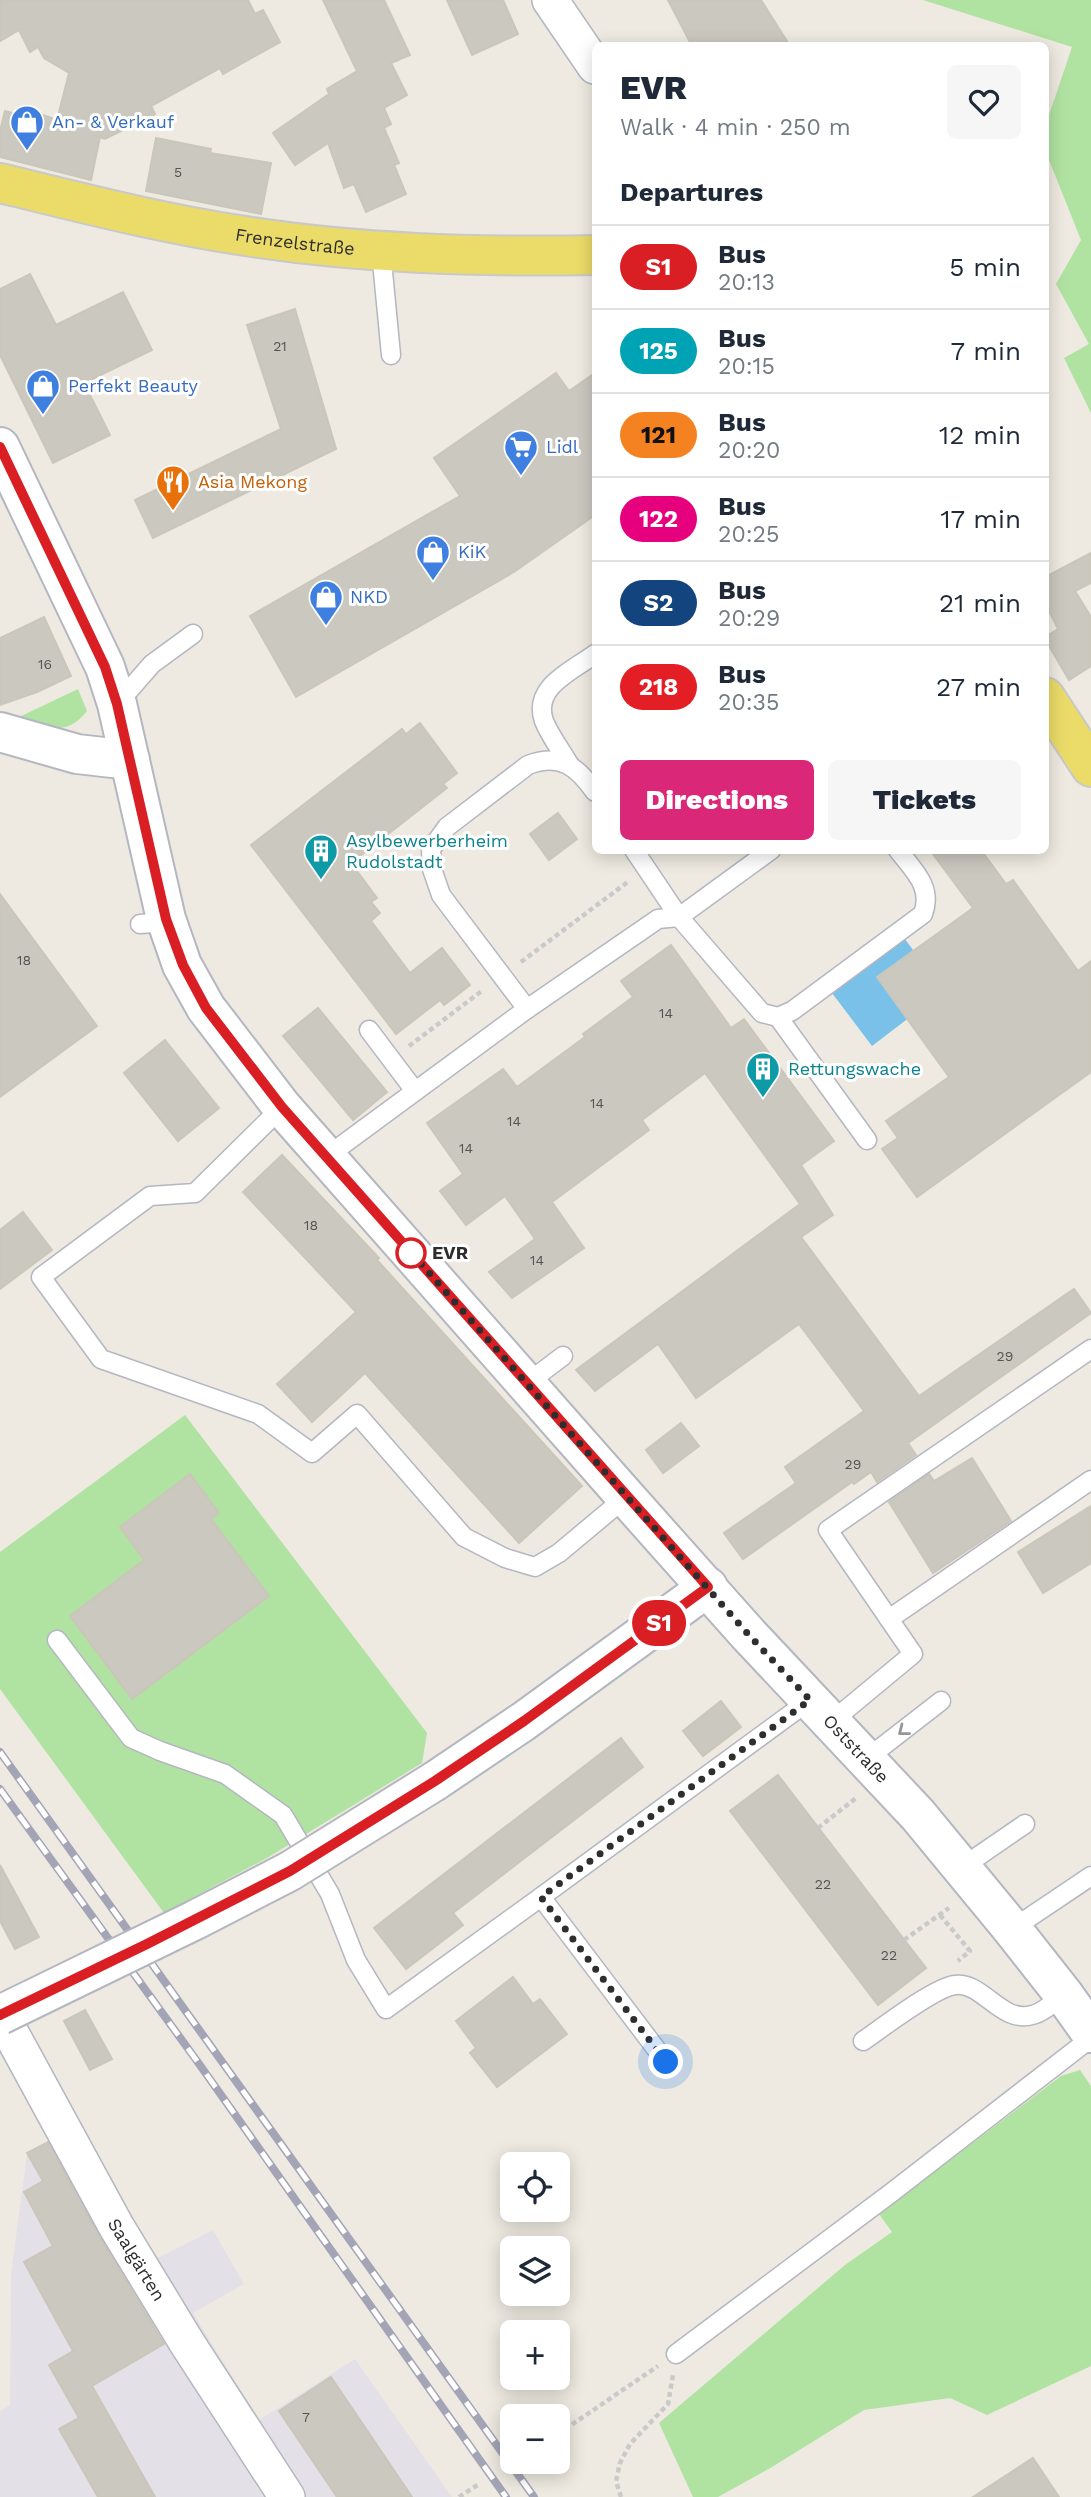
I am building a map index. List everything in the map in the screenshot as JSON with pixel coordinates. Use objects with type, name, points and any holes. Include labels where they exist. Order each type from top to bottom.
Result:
[{"type":"main road","name":"Frenzelstraße","points":[[0,183],[194,228],[242,236],[381,251],[503,257],[592,255]]},
{"type":"main road","name":"Oststraße","points":[[0,447],[105,667],[130,760],[153,921],[183,965],[206,1008],[282,1107],[625,1497],[918,1815],[1064,1995],[1091,2036]]},
{"type":"main road","points":[[1049,702],[1091,767]]},
{"type":"main road","points":[[0,732],[77,754],[130,760]]},
{"type":"main road","points":[[0,2014],[147,1944],[290,1871],[435,1781],[524,1721],[708,1587]]},
{"type":"street","points":[[550,0],[592,62]]},
{"type":"street","name":"Saalgärten","points":[[0,2014],[116,2226],[187,2343],[287,2497]]},
{"type":"lane","points":[[381,251],[391,355]]},
{"type":"lane","points":[[117,704],[152,664],[193,634]]},
{"type":"lane","points":[[592,656],[549,687],[541,703],[544,722],[569,764],[592,788]]},
{"type":"lane","points":[[527,1009],[441,895],[432,869],[430,849],[447,827],[528,765],[543,759],[569,764]]},
{"type":"lane","points":[[638,854],[679,916],[762,1013],[778,1017],[792,1011],[923,914],[928,901],[922,881],[901,854]]},
{"type":"lane","points":[[326,1157],[527,1009],[658,919],[679,916],[765,854]]},
{"type":"lane","points":[[778,1017],[867,1140]]},
{"type":"lane","points":[[369,1030],[415,1091]]},
{"type":"lane","points":[[282,1107],[195,1193],[150,1196],[41,1277],[101,1359],[258,1414],[312,1453],[357,1414],[464,1537],[505,1559],[535,1567],[559,1553],[625,1497]]},
{"type":"lane","points":[[57,1640],[131,1738],[225,1774],[283,1815],[330,1894],[356,1960],[386,2009],[541,1897],[821,1711],[913,1654],[828,1530],[1091,1349]]},
{"type":"lane","points":[[526,1384],[563,1356]]},
{"type":"lane","points":[[889,1619],[1091,1480]]},
{"type":"lane","points":[[874,1769],[942,1701]]},
{"type":"lane","points":[[968,1877],[1025,1824]]},
{"type":"lane","points":[[1012,1929],[1091,1876]]},
{"type":"lane","points":[[541,1897],[666,2062]]},
{"type":"lane","points":[[863,2042],[930,1996],[954,1984],[970,1986],[1009,2014],[1032,2015],[1064,1995]]},
{"type":"lane","points":[[676,2354],[891,2193],[1091,2036]]},
{"type":"path","points":[[818,1828],[874,1769]]},
{"type":"path","points":[[904,1940],[940,1915],[968,1877]]},
{"type":"path","points":[[930,1996],[940,1965],[957,1962],[970,1951],[940,1915]]},
{"type":"path","points":[[570,2426],[676,2354]]},
{"type":"path","points":[[621,2497],[616,2481],[620,2463],[630,2444],[668,2404],[676,2354]]},
{"type":"path","points":[[460,2497],[480,2483]]},
{"type":"shaded area","points":[[53,2139],[128,2273],[213,2230],[244,2284],[193,2313],[259,2420],[355,2359],[452,2497],[0,2497],[0,2411],[10,2405],[11,2274],[27,2154]]},
{"type":"green space","points":[[923,0],[1091,0],[1091,413],[1064,358],[1089,344],[1056,284],[1081,240],[1049,160],[1049,115],[1072,47]]},
{"type":"green space","points":[[78,689],[87,711],[71,725],[54,728],[15,719]]},
{"type":"green space","points":[[185,1415],[427,1733],[422,1763],[267,1858],[164,1913],[0,1689],[0,1552]]},
{"type":"green space","points":[[1080,2070],[1091,2086],[1091,2366],[987,2415],[950,2398],[864,2410],[718,2497],[693,2497],[659,2423],[845,2265],[892,2232],[879,2214],[1061,2076]]},
{"type":"water","points":[[904,938],[944,991],[872,1046],[832,993]]},
{"type":"building","points":[[0,0],[248,0],[255,14],[263,10],[280,42],[223,74],[220,68],[151,106],[155,114],[105,139],[100,137],[91,180],[0,157],[0,131],[5,111],[42,121],[43,115],[57,120],[69,73],[44,58],[38,47],[30,52],[19,30],[0,41]]},
{"type":"building","points":[[323,0],[384,0],[410,55],[391,63],[407,95],[384,108],[391,124],[384,128],[399,163],[394,165],[406,194],[366,212],[354,184],[344,188],[328,143],[295,165],[273,133],[329,94],[327,89],[357,71]]},
{"type":"building","points":[[447,0],[503,0],[518,34],[472,55]]},
{"type":"building","points":[[668,0],[761,0],[787,42],[690,42]]},
{"type":"building","points":[[156,138],[211,149],[210,153],[271,163],[261,214],[146,191]]},
{"type":"building","points":[[30,274],[56,325],[123,292],[152,350],[84,383],[110,435],[53,463],[0,355],[0,289]]},
{"type":"building","points":[[295,309],[336,449],[153,538],[135,500],[281,429],[247,325]]},
{"type":"building","points":[[556,373],[569,391],[592,375],[592,517],[514,572],[296,697],[250,616],[460,496],[434,458]]},
{"type":"building","points":[[1091,553],[1091,583],[1075,591],[1091,617],[1091,666],[1069,680],[1049,646],[1049,635],[1058,629],[1049,611],[1049,575]]},
{"type":"building","points":[[44,617],[71,676],[0,705],[0,638]]},
{"type":"building","name":"Asylbewerberheim Rudolstadt","points":[[420,723],[457,773],[443,784],[447,788],[351,863],[377,898],[371,902],[380,913],[371,921],[410,973],[442,948],[470,985],[444,1005],[440,1000],[396,1034],[251,845],[402,729],[406,734]]},
{"type":"building","points":[[558,813],[577,839],[549,860],[530,834]]},
{"type":"building","points":[[933,854],[984,854],[1006,884],[1013,880],[1078,971],[1091,961],[1091,1072],[917,1197],[882,1149],[898,1138],[886,1121],[949,1077],[877,977],[973,908]]},
{"type":"building","points":[[0,894],[97,1026],[0,1097]]},
{"type":"building","points":[[671,945],[731,1028],[744,1019],[834,1141],[801,1165],[833,1215],[801,1237],[919,1396],[1074,1289],[1091,1313],[908,1443],[916,1455],[877,1482],[871,1472],[854,1484],[852,1482],[743,1559],[724,1533],[796,1483],[785,1467],[864,1411],[799,1324],[696,1398],[658,1344],[595,1391],[576,1370],[800,1204],[705,1073],[642,1120],[649,1130],[552,1202],[584,1248],[512,1298],[489,1272],[535,1239],[505,1196],[466,1225],[440,1191],[463,1174],[427,1123],[503,1069],[517,1087],[585,1037],[583,1034],[633,997],[621,981]]},
{"type":"building","points":[[318,1008],[387,1092],[353,1120],[283,1036]]},
{"type":"building","points":[[165,1040],[219,1108],[178,1141],[124,1073]]},
{"type":"building","points":[[282,1155],[379,1258],[377,1260],[582,1486],[519,1543],[365,1373],[312,1422],[277,1384],[356,1312],[243,1192]]},
{"type":"building","points":[[23,1212],[52,1250],[0,1289],[0,1230]]},
{"type":"building","points":[[681,1423],[699,1446],[663,1473],[646,1450]]},
{"type":"building","points":[[972,1458],[1011,1521],[933,1573],[889,1502],[929,1474],[934,1481]]},
{"type":"building","points":[[190,1474],[219,1513],[211,1519],[269,1596],[132,1699],[70,1616],[144,1560],[120,1527]]},
{"type":"building","points":[[1091,1506],[1091,1563],[1043,1593],[1018,1552]]},
{"type":"building","points":[[721,1701],[741,1727],[703,1756],[683,1731]]},
{"type":"building","points":[[621,1738],[643,1767],[453,1913],[463,1925],[406,1969],[374,1928]]},
{"type":"building","points":[[778,1775],[926,1968],[878,2005],[730,1811]]},
{"type":"building","points":[[0,1865],[39,1937],[15,1949],[0,1921]]},
{"type":"building","points":[[513,1977],[533,2004],[540,1999],[567,2034],[497,2087],[470,2053],[476,2048],[456,2021]]},
{"type":"building","points":[[85,2010],[112,2059],[90,2070],[64,2021]]},
{"type":"building","points":[[48,2142],[99,2236],[164,2344],[92,2386],[155,2497],[98,2497],[59,2429],[79,2418],[49,2365],[73,2351],[24,2262],[53,2246],[24,2192],[43,2181],[27,2153]]},
{"type":"building","points":[[331,2377],[412,2497],[337,2497],[279,2411]]},
{"type":"building","points":[[1033,2458],[1059,2497],[973,2497]]},
{"type":"railway","points":[[0,1752],[534,2497]]},
{"type":"railway","points":[[0,1789],[197,2061],[506,2497]]},
{"type":"bus line","name":"S1","points":[[0,447],[105,667],[117,704],[166,919],[183,965],[206,1008],[282,1107],[625,1497],[708,1587],[524,1721],[435,1781],[290,1871],[0,2015]]},
{"type":"place","name":"An- & Verkauf","points":[[27,152]]},
{"type":"place","name":"Perfekt Beauty","points":[[43,416]]},
{"type":"place","name":"Lidl","points":[[521,477]]},
{"type":"place","name":"Asia Mekong","points":[[173,512]]},
{"type":"place","name":"KiK","points":[[433,582]]},
{"type":"place","name":"NKD","points":[[326,627]]},
{"type":"place","name":"Asylbewerberheim Rudolstadt","points":[[321,881]]},
{"type":"place","name":"Rettungswache","points":[[763,1099]]},
{"type":"place","name":"EVR","points":[[411,1253]]},
{"type":"route","points":[[411,1253],[408,1249],[625,1497],[810,1700],[541,1897],[666,2062]]}]
